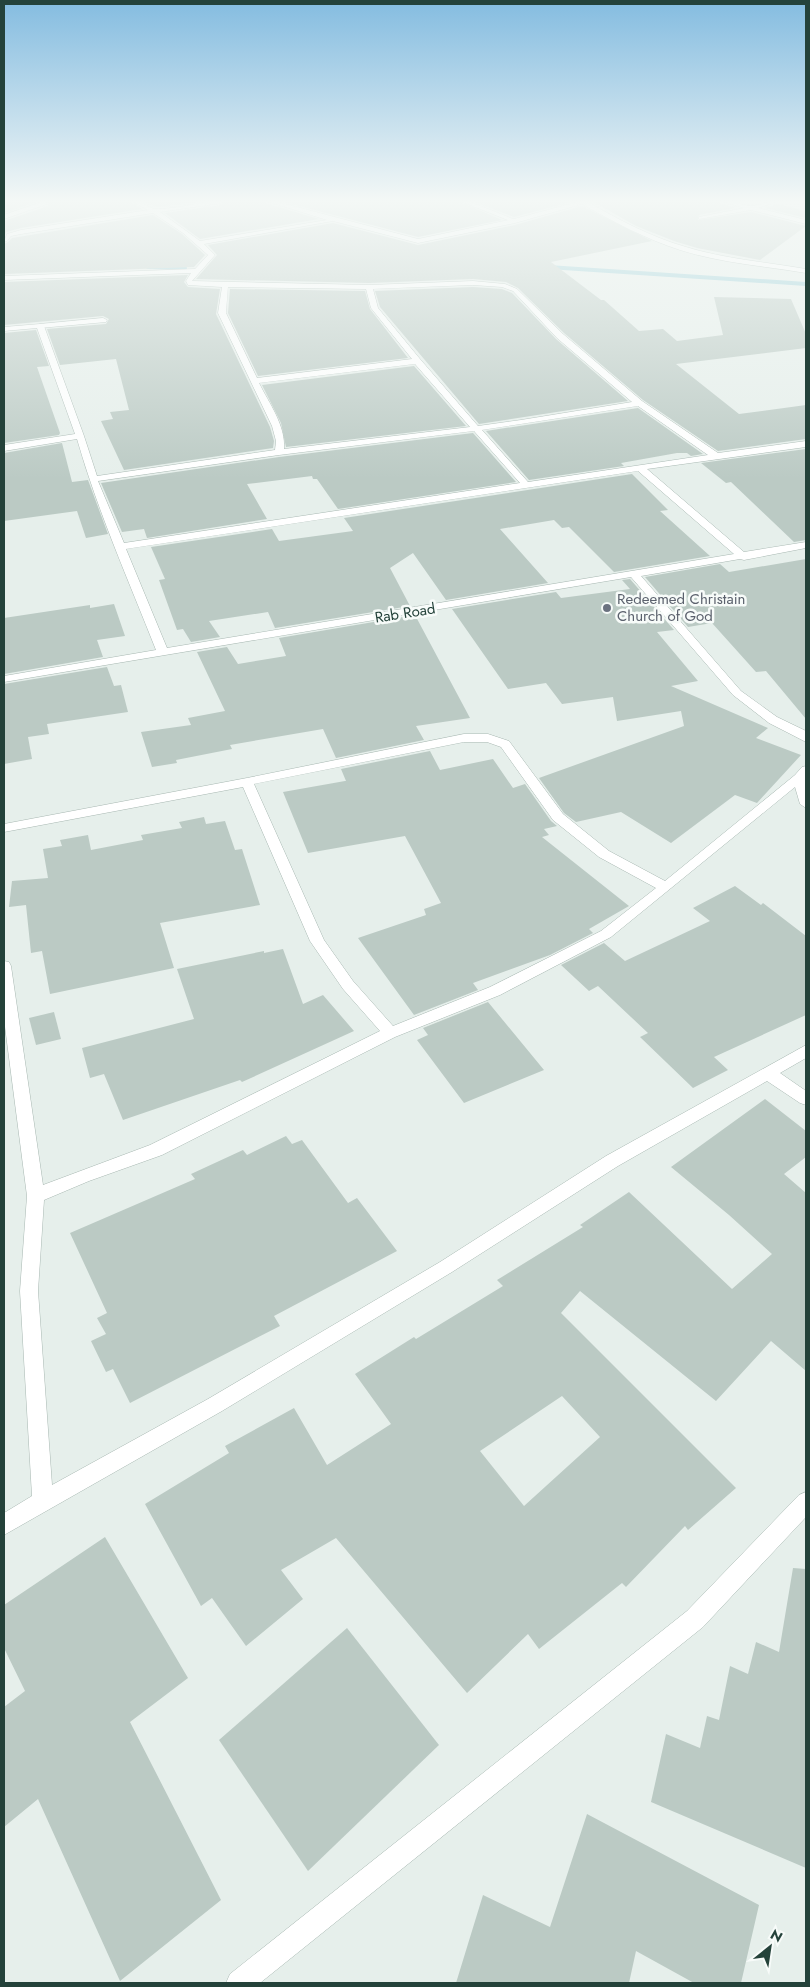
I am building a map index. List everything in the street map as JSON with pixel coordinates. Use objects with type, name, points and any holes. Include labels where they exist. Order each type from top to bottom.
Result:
[{"type":"street","points":[[224,294],[222,313],[276,426],[280,441],[279,452]]},
{"type":"street","points":[[371,294],[375,308],[417,361],[528,486]]},
{"type":"street","points":[[519,294],[560,336],[639,403],[716,456]]},
{"type":"street","points":[[4,329],[103,320]]},
{"type":"street","points":[[40,326],[80,436],[93,479],[162,653]]},
{"type":"street","points":[[254,381],[417,361]]},
{"type":"street","points":[[93,479],[279,452],[478,428],[639,403]]},
{"type":"street","points":[[4,448],[80,436]]},
{"type":"street","points":[[120,547],[806,444]]},
{"type":"street","points":[[641,469],[744,557]]},
{"type":"street","name":"Rab Road","points":[[4,679],[806,546]]},
{"type":"street","points":[[635,575],[737,693],[773,720],[802,734],[806,738]]},
{"type":"street","points":[[4,828],[247,782],[464,738],[488,738],[505,744],[558,817],[604,854],[666,887]]},
{"type":"street","points":[[802,774],[806,804]]},
{"type":"street","points":[[36,1196],[83,1176],[156,1150],[390,1033],[495,991],[606,934],[666,887],[802,774]]},
{"type":"street","points":[[247,782],[317,941],[348,985],[390,1033]]},
{"type":"street","points":[[4,966],[36,1196],[29,1291],[44,1501]]},
{"type":"street","points":[[4,1525],[215,1405],[446,1267],[612,1161],[806,1051]]},
{"type":"street","points":[[767,1073],[806,1099]]},
{"type":"street","points":[[246,1981],[695,1619],[806,1502]]},
{"type":"building","points":[[4,294],[219,294],[216,314],[270,427],[274,441],[273,448],[124,470],[101,421],[113,419],[110,412],[129,410],[116,359],[60,365],[47,329],[106,324],[109,319],[103,316],[4,325]]},
{"type":"building","points":[[230,294],[366,294],[370,309],[408,358],[258,376],[228,313]]},
{"type":"building","points":[[376,294],[513,294],[556,339],[628,401],[479,424],[380,307]]},
{"type":"building","points":[[524,294],[593,294],[604,300],[639,331],[663,329],[677,341],[723,335],[714,297],[791,299],[806,334],[806,348],[676,364],[739,414],[806,405],[806,439],[718,451],[643,400],[564,333]]},
{"type":"building","points":[[36,330],[49,366],[37,367],[60,433],[59,435],[4,443],[4,333]]},
{"type":"building","points":[[414,366],[466,426],[286,447],[281,423],[262,385]]},
{"type":"building","points":[[638,408],[703,454],[691,456],[687,453],[677,453],[621,463],[624,466],[529,480],[486,431]]},
{"type":"building","points":[[473,433],[516,482],[338,509],[317,479],[313,479],[312,476],[247,484],[267,519],[147,538],[144,529],[122,532],[101,483],[279,457]]},
{"type":"building","points":[[62,443],[72,482],[88,480],[108,534],[86,538],[77,511],[4,521],[4,453]]},
{"type":"building","points":[[806,449],[806,540],[794,542],[731,482],[726,483],[701,463]]},
{"type":"building","points":[[632,474],[668,510],[660,511],[710,556],[614,572],[569,527],[562,528],[554,520],[500,529],[548,583],[446,600],[413,553],[390,568],[410,606],[275,628],[268,612],[209,621],[220,637],[191,642],[183,629],[177,630],[159,580],[165,579],[151,547],[272,529],[279,541],[353,531],[344,518]]},
{"type":"building","points":[[806,559],[806,719],[766,671],[756,672],[712,623],[688,627],[645,577],[720,564],[729,572]]},
{"type":"building","points":[[630,579],[674,630],[657,632],[698,681],[671,686],[768,728],[756,738],[801,755],[757,803],[735,795],[671,843],[621,812],[576,822],[564,813],[539,778],[684,726],[681,711],[617,721],[613,697],[562,704],[546,683],[508,689],[452,609],[556,592],[561,598],[630,589],[622,580]]},
{"type":"building","points":[[114,604],[125,636],[97,640],[103,657],[4,674],[4,618],[90,605],[90,608]]},
{"type":"building","points":[[415,615],[470,718],[416,726],[424,740],[336,758],[323,729],[230,745],[232,749],[176,760],[177,763],[152,767],[141,732],[191,725],[188,718],[225,711],[197,652],[227,647],[238,664],[286,656],[279,638]]},
{"type":"building","points":[[107,667],[114,686],[121,685],[128,712],[47,724],[49,734],[28,737],[32,759],[4,764],[4,684]]},
{"type":"building","points":[[430,751],[440,770],[493,759],[513,788],[525,784],[551,821],[557,826],[544,829],[549,835],[542,837],[629,906],[589,929],[593,933],[550,955],[473,983],[478,990],[414,1015],[358,938],[426,915],[424,909],[441,903],[405,836],[308,853],[283,792],[346,781],[341,769]]},
{"type":"building","points":[[204,817],[206,824],[225,821],[235,850],[242,849],[260,905],[160,923],[174,968],[50,994],[42,951],[31,953],[26,905],[9,907],[12,881],[48,878],[43,849],[62,846],[60,840],[88,835],[91,850],[143,840],[141,835],[182,828],[179,822]]},
{"type":"building","points":[[735,886],[761,905],[763,903],[806,936],[806,1015],[714,1057],[728,1070],[693,1088],[640,1037],[648,1033],[598,986],[589,991],[561,965],[604,943],[625,961],[710,921],[693,908]]},
{"type":"building","points":[[283,949],[303,1004],[323,995],[354,1031],[242,1082],[240,1080],[123,1120],[104,1074],[90,1078],[82,1048],[194,1019],[177,969],[264,951],[264,953]]},
{"type":"building","points":[[488,1002],[544,1070],[464,1103],[417,1040],[428,1035],[423,1028]]},
{"type":"building","points":[[54,1012],[61,1039],[36,1045],[29,1018]]},
{"type":"building","points":[[765,1099],[806,1131],[806,1157],[784,1174],[806,1193],[806,1371],[771,1341],[716,1401],[580,1291],[561,1313],[736,1488],[688,1530],[685,1526],[626,1587],[622,1583],[539,1649],[528,1634],[467,1693],[336,1538],[281,1570],[303,1599],[246,1646],[212,1598],[201,1606],[145,1504],[229,1453],[225,1446],[294,1408],[327,1465],[391,1424],[355,1374],[414,1337],[416,1339],[503,1286],[497,1280],[583,1227],[580,1225],[629,1192],[732,1289],[772,1254],[671,1167]],"holes":[[[562,1396],[600,1437],[524,1506],[480,1451]]]},
{"type":"building","points":[[286,1136],[292,1144],[302,1140],[348,1203],[357,1198],[397,1251],[274,1316],[280,1326],[130,1403],[113,1369],[106,1372],[91,1341],[106,1334],[97,1318],[107,1313],[70,1233],[195,1179],[191,1174],[243,1150],[247,1155]]},
{"type":"building","points":[[105,1537],[188,1678],[130,1722],[221,1900],[120,1981],[38,1799],[4,1827],[4,1707],[25,1691],[4,1648],[4,1605]]},
{"type":"building","points":[[793,1568],[806,1569],[806,1868],[651,1802],[666,1734],[700,1748],[707,1716],[719,1720],[730,1666],[748,1674],[756,1642],[779,1652]]},
{"type":"building","points":[[347,1628],[439,1745],[308,1871],[219,1740]]},
{"type":"building","points":[[587,1814],[759,1905],[741,1983],[694,1983],[636,1951],[629,1983],[456,1983],[483,1895],[550,1927]]},
{"type":"place","name":"Redeemed Christain Church of God","points":[[607,608]]}]
